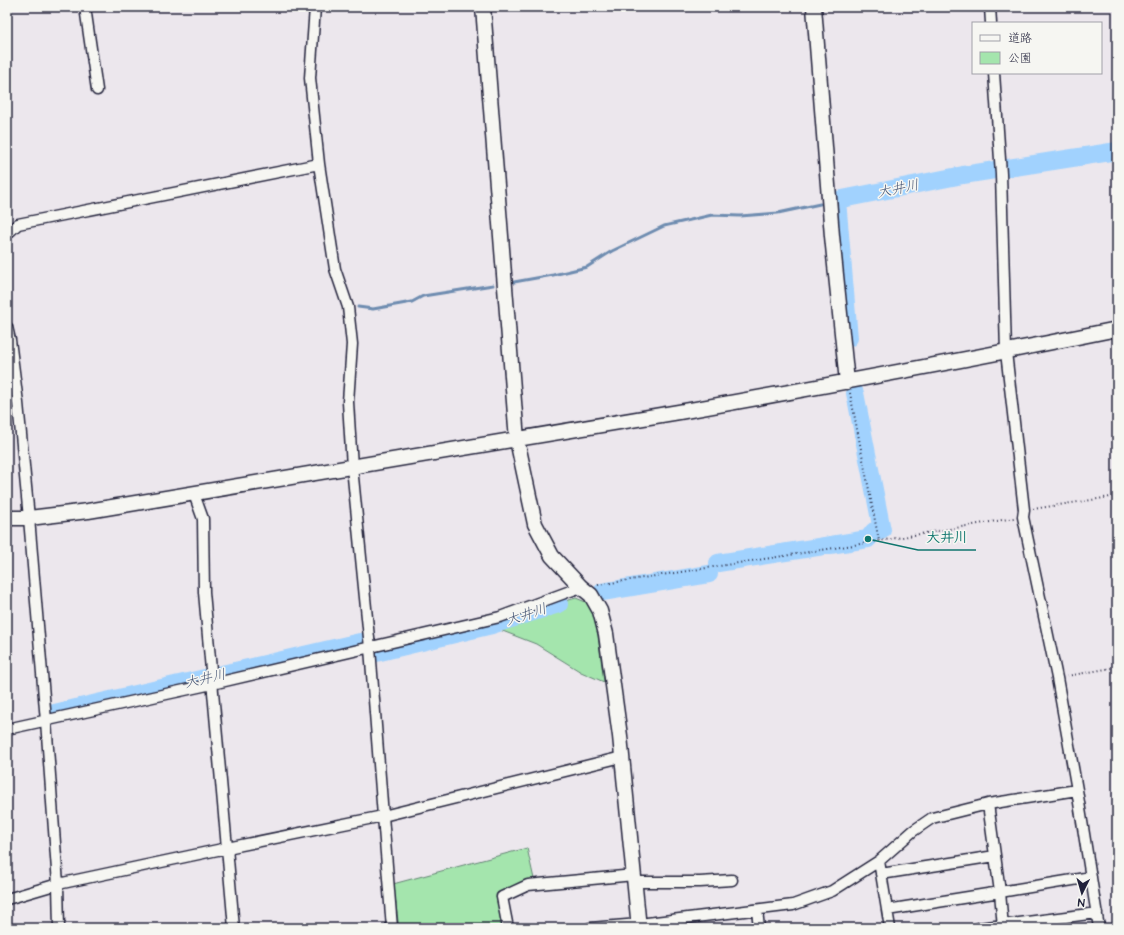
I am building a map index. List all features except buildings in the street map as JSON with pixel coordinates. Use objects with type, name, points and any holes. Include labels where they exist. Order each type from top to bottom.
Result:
[{"type":"street","points":[[85,7],[97,90]]},
{"type":"street","points":[[315,7],[310,78],[320,164],[335,269],[348,307],[352,344],[348,402],[352,467],[370,648],[392,928]]},
{"type":"street","points":[[483,7],[517,440],[535,524],[552,556],[581,587],[591,595],[600,611],[602,618],[606,634],[622,758],[639,926]]},
{"type":"street","points":[[814,7],[832,236],[848,382]]},
{"type":"street","points":[[990,7],[991,22]]},
{"type":"street","points":[[994,74],[1001,171],[1006,352],[1023,513],[1057,678],[1099,928]]},
{"type":"street","points":[[7,234],[18,224],[320,164]]},
{"type":"street","points":[[7,327],[18,403],[29,518],[58,884],[58,928]]},
{"type":"street","points":[[7,518],[29,518],[88,511],[517,440],[848,382],[1117,329]]},
{"type":"street","points":[[194,494],[203,519],[204,592],[234,928]]},
{"type":"street","points":[[7,729],[212,684],[500,617],[581,587]]},
{"type":"street","points":[[7,899],[58,884],[383,816],[622,758]]},
{"type":"street","points":[[590,928],[639,926],[793,905],[832,891],[879,861],[913,831],[932,818],[988,804],[1077,790]]},
{"type":"street","points":[[988,804],[1003,926]]},
{"type":"street","points":[[881,874],[995,856]]},
{"type":"street","points":[[879,861],[890,928]]},
{"type":"street","points":[[887,910],[1091,877]]},
{"type":"street","points":[[508,928],[502,897],[528,885],[634,878],[700,882],[732,880]]},
{"type":"street","points":[[757,910],[759,928]]},
{"type":"street","points":[[979,928],[1096,913]]},
{"type":"path","points":[[848,382],[879,541]]},
{"type":"path","points":[[581,587],[879,541],[1117,496]]},
{"type":"path","points":[[1057,678],[1117,667]]},
{"type":"green space","points":[[576,598],[588,603],[596,621],[604,682],[581,672],[536,644],[500,630],[500,625],[549,608],[554,608],[562,602]]},
{"type":"green space","points":[[527,848],[534,879],[496,897],[505,923],[496,928],[399,928],[393,884]]},
{"type":"waterway","name":"大井川","points":[[849,338],[837,200],[963,175],[1117,151]]},
{"type":"waterway","points":[[514,282],[587,267],[612,251],[664,226],[712,215],[740,216],[778,213],[820,204]]},
{"type":"waterway","points":[[358,307],[373,309],[412,302],[423,296],[493,285]]},
{"type":"waterway","name":"大井川","points":[[855,393],[881,531]]},
{"type":"waterway","name":"大井川","points":[[718,563],[868,539],[874,531]]},
{"type":"waterway","name":"大井川","points":[[602,592],[709,574]]},
{"type":"waterway","name":"大井川","points":[[376,653],[492,625],[559,604]]},
{"type":"waterway","name":"大井川","points":[[50,714],[360,642]]},
{"type":"place","name":"大井川","points":[[868,539]]}]
